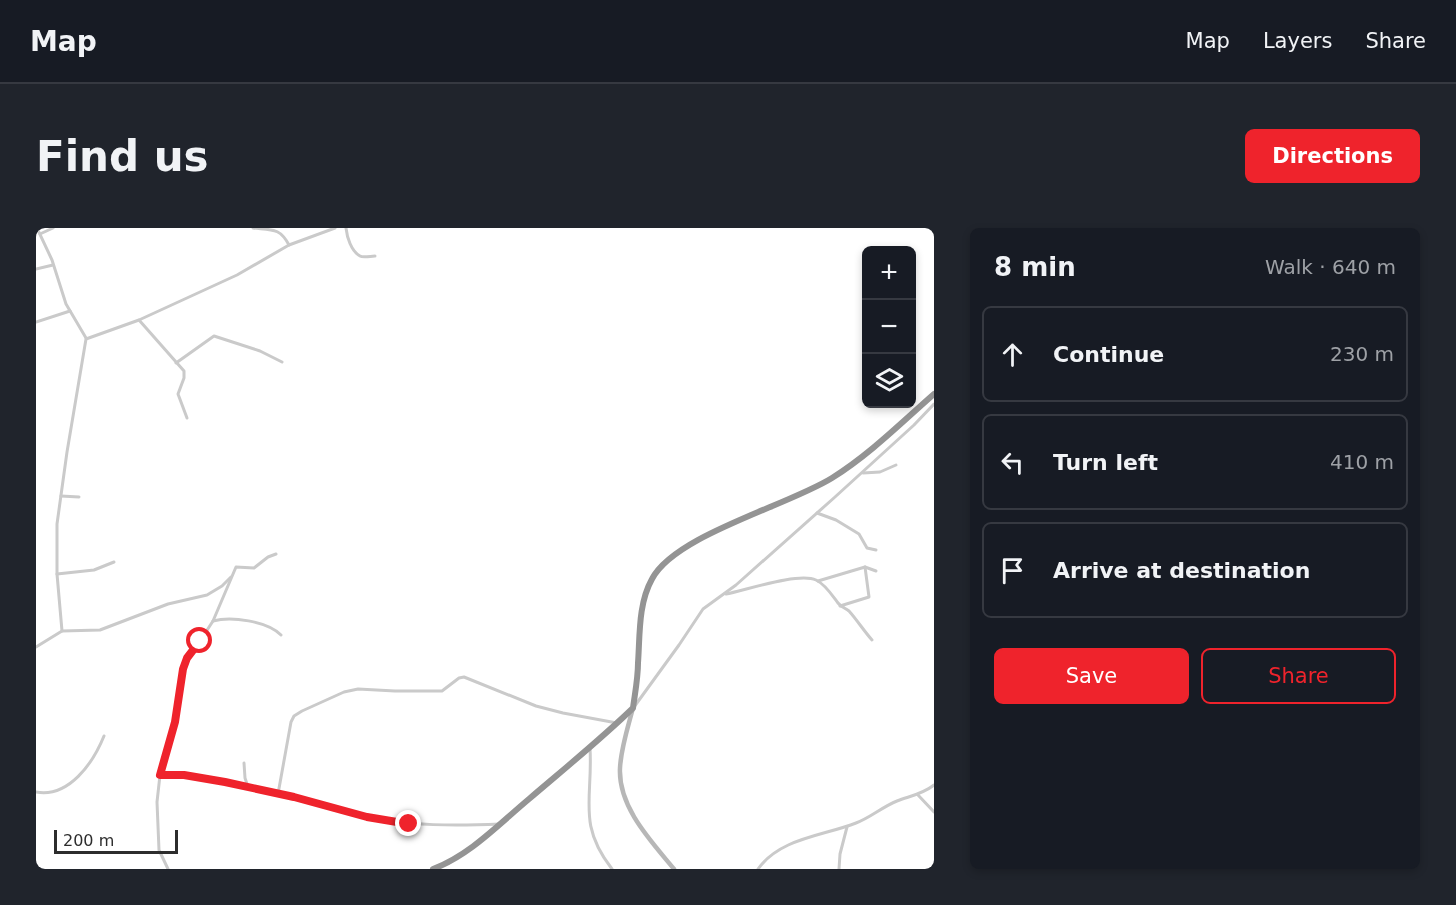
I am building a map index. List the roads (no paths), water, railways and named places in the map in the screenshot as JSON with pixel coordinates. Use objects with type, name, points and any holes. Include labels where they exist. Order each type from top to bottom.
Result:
[{"type":"highway","points":[[433,869],[458,856],[500,824],[633,708],[643,604],[652,578],[661,565],[689,544],[793,498],[834,477],[867,452],[934,394]]},
{"type":"main road","points":[[633,708],[620,768],[624,796],[633,815],[674,869]]},
{"type":"street","points":[[37,228],[70,311],[86,339],[56,539],[62,631]]},
{"type":"street","points":[[40,234],[53,228]]},
{"type":"street","points":[[253,228],[280,231],[290,245]]},
{"type":"street","points":[[86,339],[139,320],[237,275],[290,245],[335,228]]},
{"type":"street","points":[[346,228],[349,242],[357,254],[375,256]]},
{"type":"street","points":[[36,269],[53,265]]},
{"type":"street","points":[[36,322],[70,311]]},
{"type":"street","points":[[139,320],[185,374],[178,394],[187,418]]},
{"type":"street","points":[[176,363],[214,336],[260,351],[282,362]]},
{"type":"street","points":[[724,595],[934,406]]},
{"type":"street","points":[[862,473],[880,472],[896,465]]},
{"type":"street","points":[[61,496],[79,497]]},
{"type":"street","points":[[817,513],[850,528],[861,537],[867,548],[876,550]]},
{"type":"street","points":[[168,869],[159,850],[157,802],[160,775],[173,732],[185,664],[213,621],[236,567],[254,568],[268,556],[276,554]]},
{"type":"street","points":[[57,574],[94,570],[114,562]]},
{"type":"street","points":[[818,581],[865,567],[876,571]]},
{"type":"street","points":[[840,606],[869,597],[865,567]]},
{"type":"street","points":[[36,647],[62,631],[100,630],[168,604],[207,595],[222,586],[232,576]]},
{"type":"street","points":[[633,708],[680,645],[699,615],[714,600],[724,595],[805,577],[818,581],[840,606],[849,612],[872,640]]},
{"type":"street","points":[[213,621],[223,618],[238,619],[270,627],[281,635]]},
{"type":"street","points":[[278,794],[285,748],[294,716],[344,692],[358,689],[442,691],[459,678],[464,677],[536,706],[618,723]]},
{"type":"street","points":[[36,792],[51,793],[79,776],[88,766],[104,736]]},
{"type":"street","points":[[590,747],[588,807],[590,831],[598,849],[612,869]]},
{"type":"street","points":[[244,763],[244,778],[248,787]]},
{"type":"street","points":[[160,775],[184,775],[248,787],[367,817],[402,823],[500,824]]},
{"type":"street","points":[[758,869],[771,855],[788,845],[864,820],[894,802],[918,795],[934,785]]},
{"type":"street","points":[[918,795],[934,812]]},
{"type":"street","points":[[839,869],[847,826]]}]
